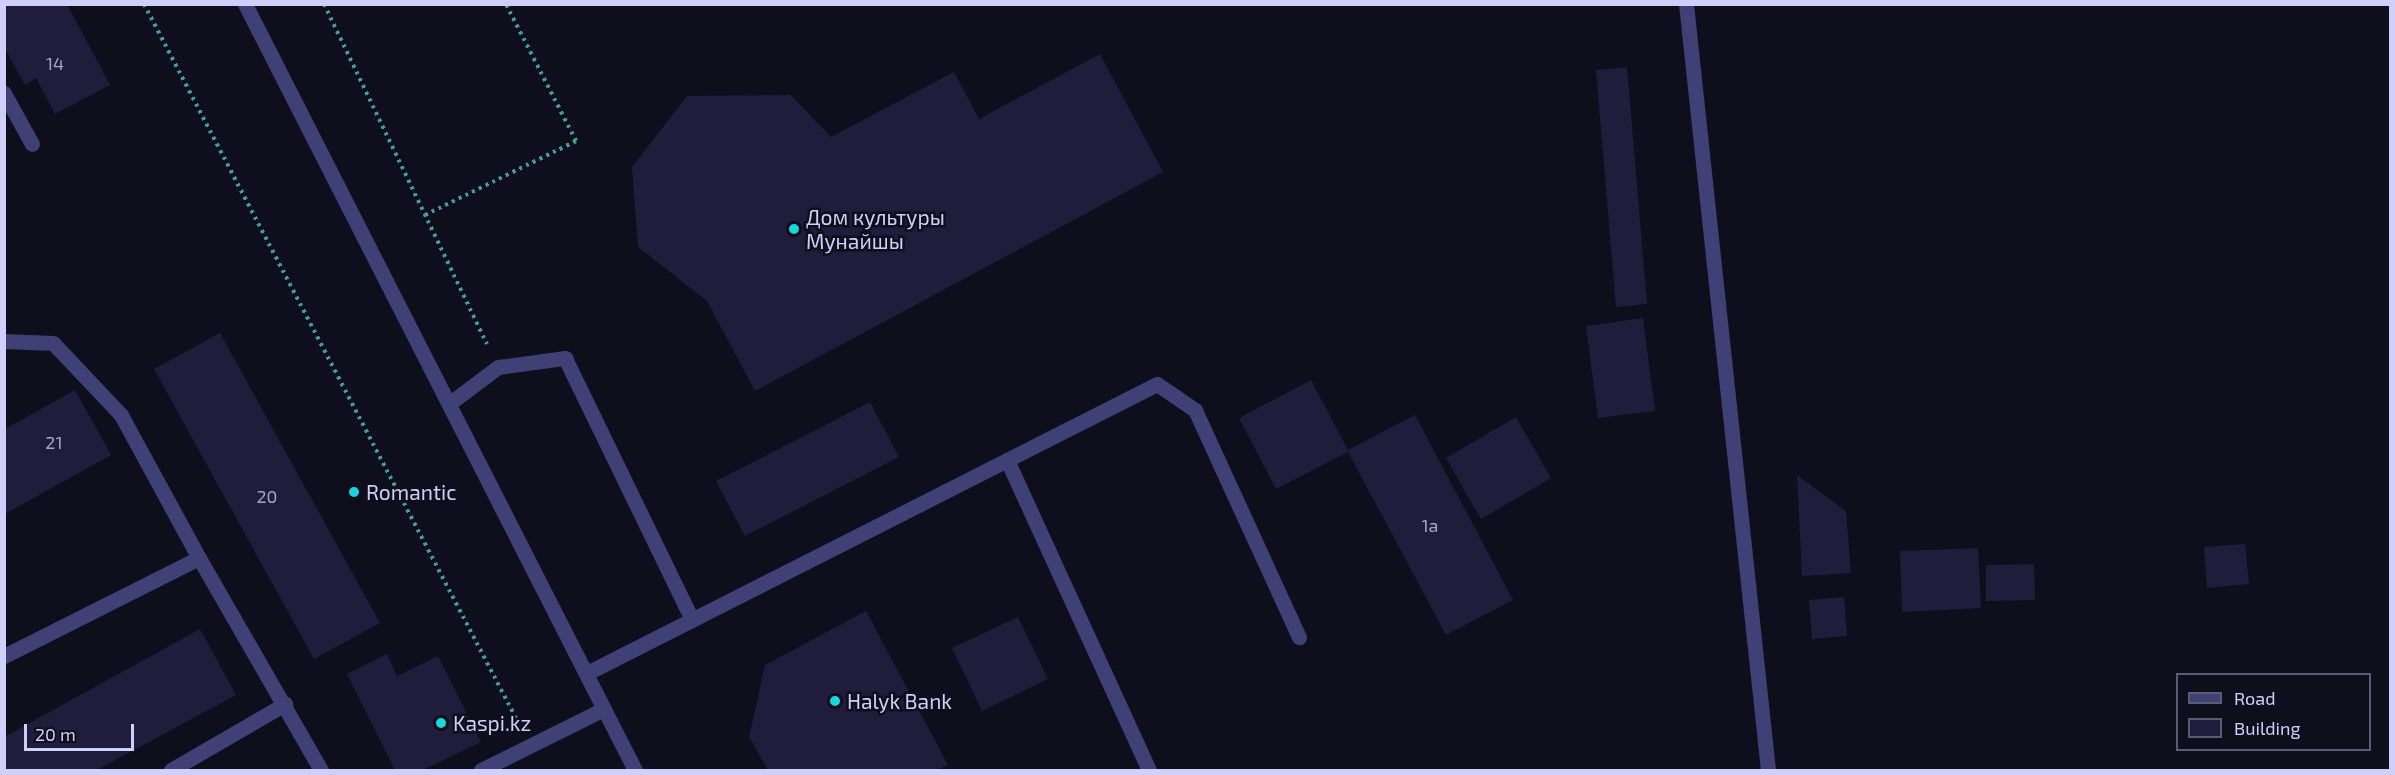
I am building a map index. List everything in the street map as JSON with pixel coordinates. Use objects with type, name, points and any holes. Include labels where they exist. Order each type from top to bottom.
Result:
[{"type":"street","points":[[245,4],[450,403],[635,771]]},
{"type":"street","points":[[1686,4],[1768,771]]},
{"type":"street","points":[[4,93],[32,144]]},
{"type":"street","points":[[4,341],[54,343],[122,414],[199,558],[285,704],[321,771]]},
{"type":"street","points":[[450,403],[498,367],[565,358],[692,620]]},
{"type":"street","points":[[587,673],[1157,384],[1196,410],[1299,637]]},
{"type":"street","points":[[1007,460],[1149,771]]},
{"type":"street","points":[[4,656],[199,558]]},
{"type":"street","points":[[171,771],[285,704]]},
{"type":"street","points":[[481,771],[604,709]]},
{"type":"path","points":[[144,4],[531,746]]},
{"type":"path","points":[[324,4],[498,367]]},
{"type":"path","points":[[425,215],[576,141],[506,4]]},
{"type":"building","points":[[4,4],[67,4],[110,85],[55,114],[36,78],[25,85],[4,47]]},
{"type":"building","points":[[1100,54],[1163,172],[755,391],[707,301],[638,247],[632,167],[687,96],[791,95],[831,137],[954,72],[979,119]]},
{"type":"building","points":[[1627,67],[1647,304],[1616,307],[1596,70]]},
{"type":"building","points":[[1643,318],[1655,411],[1598,418],[1586,326]]},
{"type":"building","points":[[220,333],[380,623],[314,659],[154,369]]},
{"type":"building","points":[[1311,380],[1348,450],[1415,415],[1513,600],[1446,635],[1348,452],[1276,489],[1239,418]]},
{"type":"building","points":[[75,390],[111,455],[5,514],[5,429]]},
{"type":"building","points":[[870,402],[899,457],[745,536],[716,481]]},
{"type":"building","points":[[1516,417],[1551,478],[1481,519],[1446,458]]},
{"type":"building","points":[[1797,475],[1846,511],[1851,573],[1802,576]]},
{"type":"building","points":[[2245,544],[2249,584],[2207,588],[2204,547]]},
{"type":"building","points":[[1978,548],[1981,608],[1902,612],[1900,551]]},
{"type":"building","points":[[2034,564],[2035,600],[1986,601],[1986,565]]},
{"type":"building","points":[[1844,597],[1847,636],[1812,639],[1809,600]]},
{"type":"building","name":"Halyk Bank","points":[[866,611],[948,765],[937,770],[768,770],[749,737],[765,665]]},
{"type":"building","points":[[1018,617],[1048,679],[982,711],[952,648]]},
{"type":"building","points":[[200,629],[236,695],[97,770],[4,770],[4,737]]},
{"type":"building","points":[[387,654],[397,676],[438,656],[481,742],[423,770],[395,770],[347,674]]},
{"type":"place","name":"Дом культуры Мунайшы","points":[[794,229]]},
{"type":"place","name":"Romantic","points":[[354,492]]},
{"type":"place","name":"Halyk Bank","points":[[835,701]]},
{"type":"place","name":"Kaspi.kz","points":[[441,723]]}]
